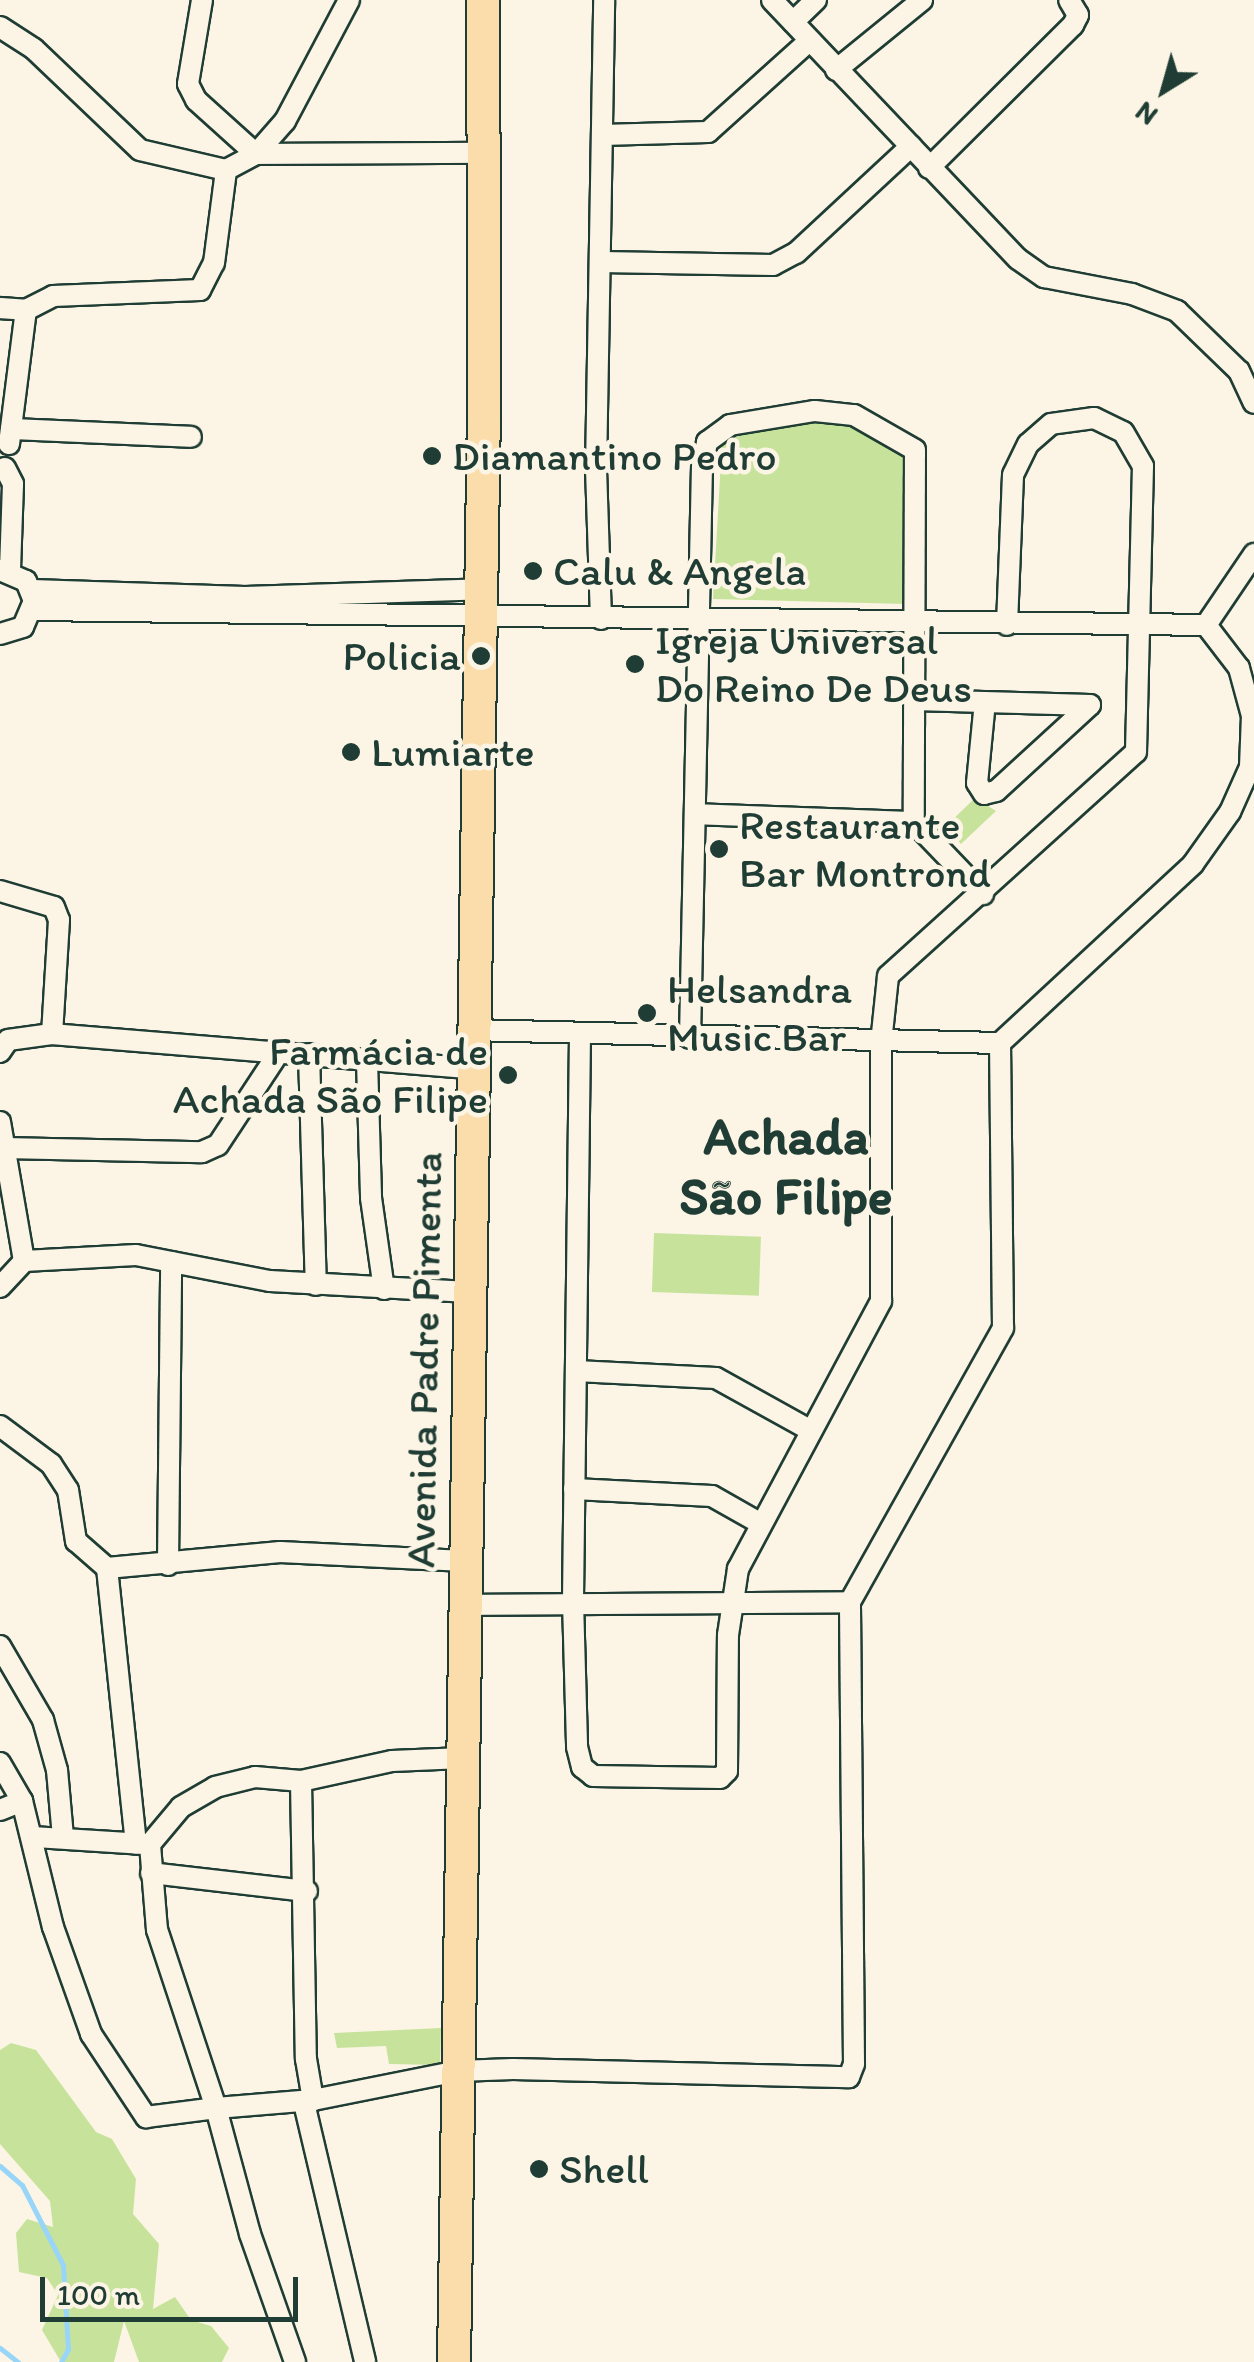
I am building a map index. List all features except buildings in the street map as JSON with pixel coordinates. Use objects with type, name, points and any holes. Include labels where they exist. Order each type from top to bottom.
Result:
[{"type":"main road","name":"Avenida Padre Pimenta","points":[[454,2362],[470,1068],[482,603],[483,0]]},
{"type":"street","points":[[202,0],[188,84],[196,100],[256,154],[482,152]]},
{"type":"street","points":[[0,27],[34,48],[140,150],[226,170],[256,154],[310,82],[349,0]]},
{"type":"street","points":[[600,619],[604,0]]},
{"type":"street","points":[[772,0],[929,168],[1044,277],[1132,294],[1177,311],[1239,370],[1254,404]]},
{"type":"street","points":[[793,22],[816,0]]},
{"type":"street","points":[[836,70],[922,0]]},
{"type":"street","points":[[929,168],[1074,26],[1078,14],[1069,0]]},
{"type":"street","points":[[602,135],[708,132],[810,40]]},
{"type":"street","points":[[601,262],[774,265],[796,253],[911,146]]},
{"type":"street","points":[[0,308],[26,310],[54,296],[200,290],[214,263],[226,170]]},
{"type":"street","points":[[26,310],[2,472],[12,484],[5,571],[32,600],[245,597],[482,603],[600,619],[700,616],[1008,625],[1206,625]]},
{"type":"street","points":[[690,1038],[707,442],[730,425],[815,410],[854,415],[916,450],[911,623],[914,822],[983,894]]},
{"type":"street","points":[[580,1035],[573,1601],[582,1768],[593,1776],[647,1780],[720,1778],[727,1771],[730,1600],[758,1522],[881,1301],[881,1043],[888,976],[1136,752],[1142,627],[1142,466],[1124,432],[1094,418],[1051,424],[1028,444],[1013,476],[1008,625]]},
{"type":"street","points":[[7,438],[192,437]]},
{"type":"street","points":[[1206,625],[1254,554]]},
{"type":"street","points":[[0,634],[23,627],[32,600]]},
{"type":"street","points":[[472,1030],[1000,1043],[1193,864],[1230,812],[1250,767],[1252,716],[1239,668],[1206,625]]},
{"type":"street","points":[[914,700],[1090,704],[996,791],[984,794],[977,783],[985,702]]},
{"type":"street","points":[[695,814],[914,822]]},
{"type":"street","points":[[0,890],[54,907],[60,920],[52,1034]]},
{"type":"street","points":[[3,1041],[52,1034],[470,1068]]},
{"type":"street","points":[[0,1763],[22,1802],[34,1837],[54,1926],[91,2034],[139,2108],[155,2120],[216,2108],[309,2102],[458,2071],[849,2077],[850,1602],[1003,1328],[1000,1043]]},
{"type":"street","points":[[4,1148],[202,1152],[218,1145],[279,1052]]},
{"type":"street","points":[[309,1054],[316,1285]]},
{"type":"street","points":[[367,1061],[371,1198],[384,1289]]},
{"type":"street","points":[[0,1122],[8,1228],[24,1261]]},
{"type":"street","points":[[0,1288],[24,1261],[136,1255],[316,1285],[469,1292]]},
{"type":"street","points":[[168,1565],[172,1262]]},
{"type":"street","points":[[576,1370],[716,1378],[810,1430]]},
{"type":"street","points":[[0,1426],[50,1464],[68,1490],[76,1541],[107,1568],[158,1930],[216,2108],[250,2234],[295,2362]]},
{"type":"street","points":[[574,1489],[712,1496],[758,1522]]},
{"type":"street","points":[[107,1568],[280,1552],[464,1562]]},
{"type":"street","points":[[464,1605],[573,1601],[850,1602]]},
{"type":"street","points":[[0,1646],[43,1720],[57,1770],[64,1837]]},
{"type":"street","points":[[34,1837],[143,1843],[181,1807],[215,1786],[255,1777],[301,1781],[392,1761],[463,1758]]},
{"type":"street","points":[[301,1781],[307,1890],[309,2102],[365,2362]]},
{"type":"street","points":[[0,1810],[22,1802]]},
{"type":"street","points":[[151,1873],[307,1890]]},
{"type":"green space","points":[[773,421],[854,421],[912,454],[905,604],[713,599],[722,443]]},
{"type":"green space","points":[[975,798],[996,811],[961,844],[945,827]]},
{"type":"green space","points":[[654,1233],[761,1237],[759,1296],[652,1292]]},
{"type":"green space","points":[[441,2028],[440,2065],[389,2064],[386,2046],[337,2048],[334,2033]]},
{"type":"green space","points":[[11,2043],[36,2050],[96,2132],[112,2139],[136,2179],[133,2214],[159,2244],[153,2309],[175,2297],[191,2320],[211,2326],[229,2348],[222,2362],[139,2362],[124,2321],[114,2362],[61,2362],[42,2330],[58,2295],[47,2278],[19,2272],[16,2233],[27,2219],[53,2227],[50,2201],[0,2144],[0,2050]]},
{"type":"waterway","points":[[0,2166],[22,2185],[63,2265],[68,2349],[61,2362]]},
{"type":"waterway","points":[[0,2348],[18,2362]]},
{"type":"place","name":"Diamantino Pedro","points":[[432,456]]},
{"type":"place","name":"Calu & Angela","points":[[533,571]]},
{"type":"place","name":"Policia","points":[[481,656]]},
{"type":"place","name":"Igreja Universal Do Reino De Deus","points":[[635,664]]},
{"type":"place","name":"Lumiarte","points":[[351,752]]},
{"type":"place","name":"Restaurante Bar Montrond","points":[[719,849]]},
{"type":"place","name":"Helsandra Music Bar","points":[[647,1013]]},
{"type":"place","name":"Farmácia de Achada São Filipe","points":[[508,1075]]},
{"type":"place","name":"Shell","points":[[539,2169]]},
{"type":"district","name":"Achada São Filipe","points":[[786,1167]]}]
